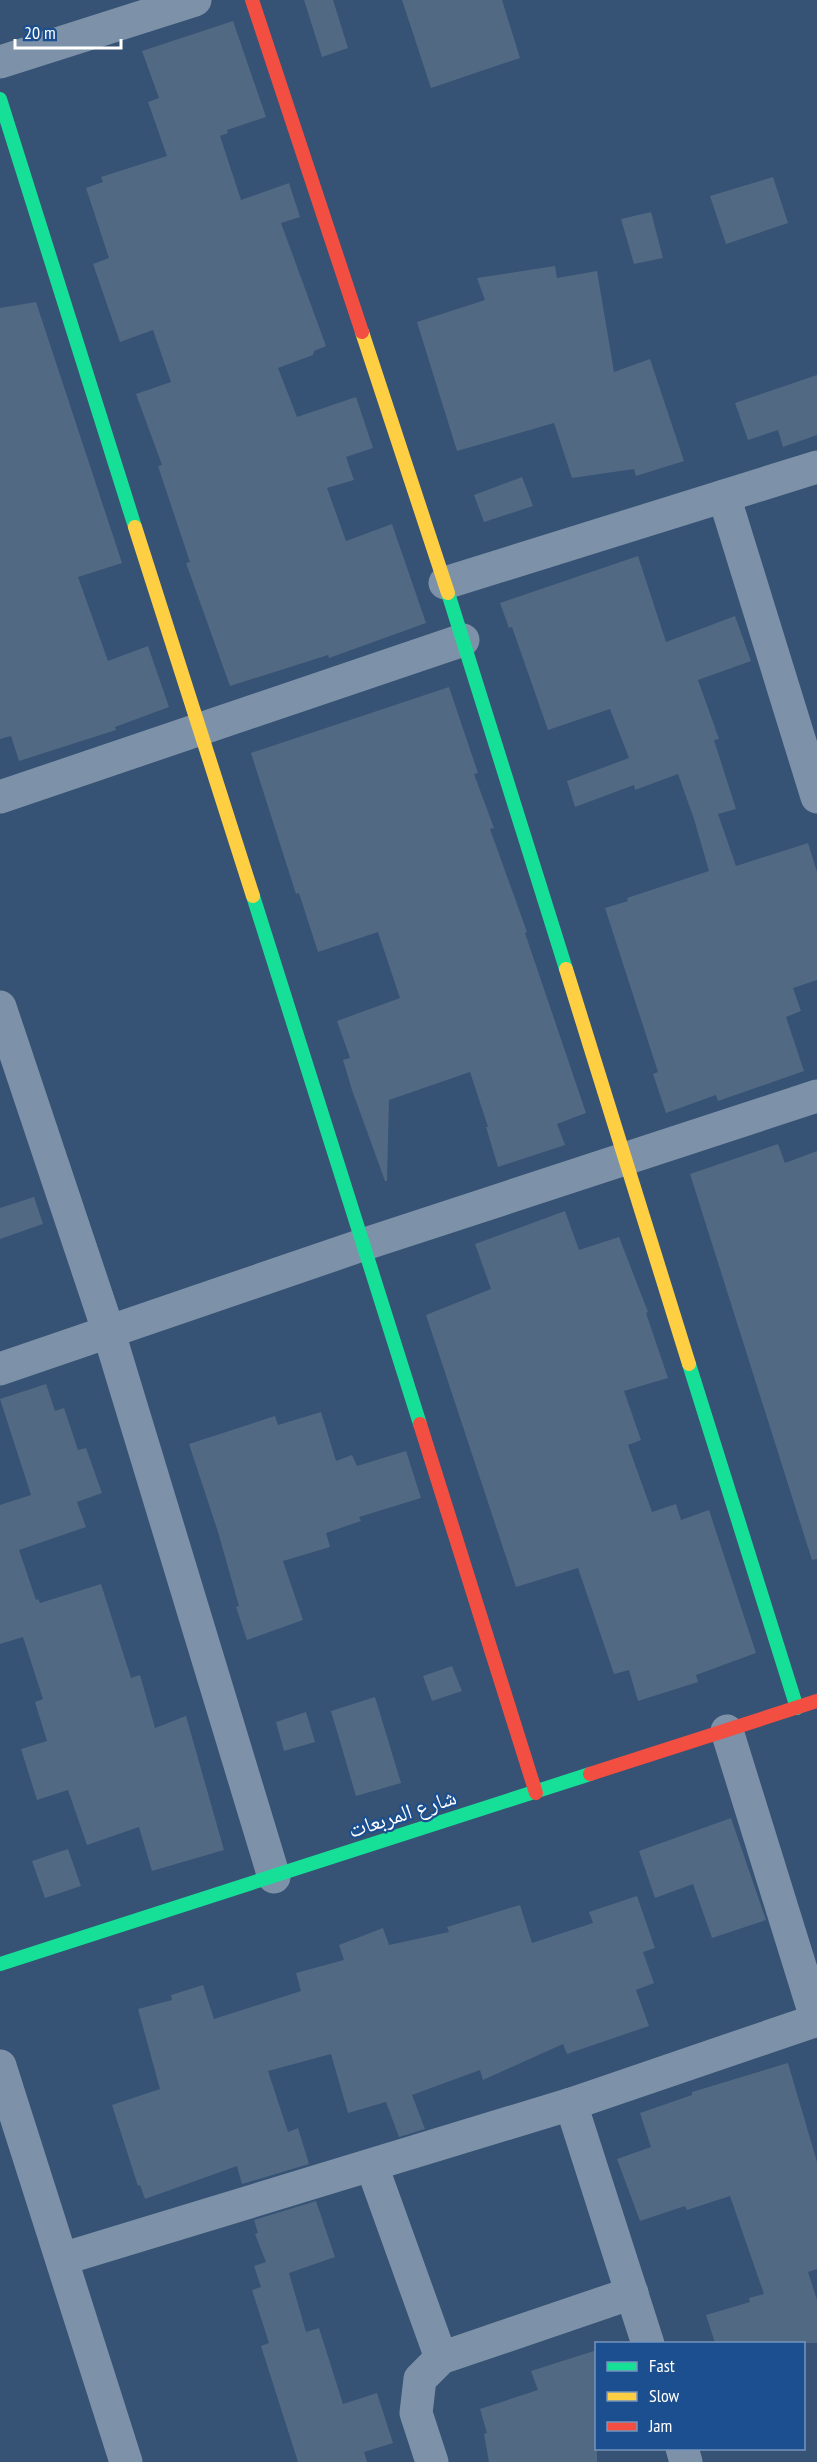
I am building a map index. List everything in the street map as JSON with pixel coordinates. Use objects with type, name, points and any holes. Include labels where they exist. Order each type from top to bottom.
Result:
[{"type":"street","points":[[0,62],[195,0]]},
{"type":"street","points":[[252,0],[445,583],[797,1708]]},
{"type":"street","points":[[0,99],[198,729],[365,1244],[536,1792]]},
{"type":"street","points":[[445,583],[817,467]]},
{"type":"street","points":[[724,496],[817,797]]},
{"type":"street","points":[[0,797],[463,640]]},
{"type":"street","points":[[0,1007],[109,1333],[274,1877]]},
{"type":"street","points":[[0,1369],[365,1244],[817,1096]]},
{"type":"street","name":"شارع المربعات","points":[[0,1964],[817,1701]]},
{"type":"street","points":[[62,2259],[571,2104],[817,2020],[727,1731]]},
{"type":"street","points":[[0,2066],[126,2462]]},
{"type":"street","points":[[571,2104],[648,2342]]},
{"type":"street","points":[[372,2166],[441,2358]]},
{"type":"street","points":[[432,2462],[416,2413],[420,2379],[441,2358],[632,2293]]},
{"type":"building","points":[[304,0],[333,0],[348,48],[322,57]]},
{"type":"building","points":[[402,0],[502,0],[520,58],[431,88]]},
{"type":"building","points":[[233,21],[266,117],[227,130],[228,133],[220,136],[241,200],[289,183],[300,217],[281,223],[326,346],[314,351],[313,355],[278,368],[297,417],[356,397],[373,448],[346,457],[354,480],[327,488],[346,541],[392,524],[426,623],[329,658],[328,655],[230,686],[186,563],[190,562],[158,466],[162,465],[136,394],[171,382],[153,330],[120,342],[93,264],[109,258],[86,188],[103,182],[101,177],[167,156],[148,102],[159,98],[142,51]]},
{"type":"building","points":[[773,177],[788,223],[726,244],[710,196]]},
{"type":"building","points":[[651,212],[663,258],[634,264],[621,219]]},
{"type":"building","points":[[555,266],[557,278],[597,271],[614,372],[650,359],[684,461],[636,476],[634,469],[572,478],[554,423],[457,451],[417,322],[485,300],[477,278]]},
{"type":"building","points":[[36,302],[122,563],[78,577],[108,661],[148,646],[169,707],[115,727],[116,730],[19,761],[11,736],[0,739],[0,308]]},
{"type":"building","points":[[817,375],[817,435],[783,447],[778,430],[748,440],[735,403]]},
{"type":"building","points":[[522,477],[533,506],[484,522],[474,495]]},
{"type":"building","points":[[638,556],[666,642],[735,616],[751,661],[698,680],[719,739],[714,740],[736,809],[718,814],[736,866],[808,843],[817,872],[817,980],[793,988],[801,1011],[786,1017],[804,1071],[718,1101],[716,1095],[666,1113],[653,1074],[658,1072],[605,908],[628,901],[627,898],[709,871],[694,819],[678,774],[635,790],[634,785],[575,807],[567,781],[629,758],[610,709],[548,730],[512,627],[509,628],[500,603]]},
{"type":"building","points":[[449,687],[478,773],[474,774],[494,828],[490,829],[527,932],[525,933],[586,1113],[557,1124],[565,1145],[498,1167],[470,1072],[389,1100],[387,1181],[385,1181],[343,1060],[350,1058],[337,1021],[400,998],[378,932],[318,952],[299,893],[296,894],[251,753]]},
{"type":"building","points":[[778,1144],[785,1163],[817,1151],[817,1559],[812,1560],[690,1174]]},
{"type":"building","points":[[34,1197],[43,1224],[0,1239],[0,1208]]},
{"type":"building","points":[[565,1211],[579,1250],[619,1237],[648,1312],[646,1313],[668,1378],[624,1391],[641,1440],[628,1445],[652,1512],[676,1504],[681,1520],[709,1510],[756,1653],[696,1675],[698,1682],[638,1701],[629,1670],[614,1674],[578,1568],[516,1587],[426,1315],[491,1289],[475,1244]]},
{"type":"building","points":[[46,1384],[55,1411],[64,1408],[78,1450],[86,1448],[102,1493],[77,1502],[86,1527],[19,1550],[36,1600],[38,1599],[40,1603],[101,1584],[131,1678],[140,1675],[155,1728],[186,1716],[224,1850],[152,1871],[139,1827],[87,1845],[68,1790],[37,1800],[21,1749],[47,1741],[35,1702],[43,1699],[23,1637],[0,1644],[0,1505],[31,1495],[0,1399]]},
{"type":"building","points":[[321,1412],[336,1461],[352,1455],[357,1466],[406,1451],[421,1498],[359,1517],[361,1521],[326,1533],[330,1547],[283,1561],[303,1620],[247,1640],[236,1607],[239,1606],[218,1532],[189,1444],[275,1416],[278,1425]]},
{"type":"building","points":[[452,1666],[462,1691],[432,1701],[423,1676]]},
{"type":"building","points":[[375,1697],[401,1783],[356,1796],[331,1711]]},
{"type":"building","points":[[306,1712],[315,1742],[284,1751],[276,1722]]},
{"type":"building","points":[[731,1818],[766,1920],[712,1938],[693,1884],[655,1898],[639,1851]]},
{"type":"building","points":[[68,1849],[81,1886],[45,1898],[32,1861]]},
{"type":"building","points":[[637,1896],[655,1948],[643,1952],[654,1983],[636,1990],[649,2026],[567,2054],[563,2044],[483,2080],[480,2070],[412,2095],[425,2129],[399,2137],[386,2102],[348,2113],[331,2054],[268,2071],[288,2132],[298,2128],[309,2164],[242,2184],[237,2166],[145,2199],[140,2185],[138,2186],[112,2105],[160,2089],[138,2009],[172,2000],[171,1995],[203,1985],[214,2019],[301,1991],[296,1973],[344,1960],[339,1945],[383,1928],[389,1945],[449,1932],[447,1927],[520,1905],[532,1943],[593,1923],[589,1912]]},
{"type":"building","points":[[788,2063],[817,2162],[817,2269],[808,2272],[817,2300],[817,2343],[715,2342],[706,2315],[750,2302],[749,2298],[764,2294],[730,2196],[687,2210],[685,2206],[640,2221],[617,2159],[651,2147],[640,2113],[692,2095],[692,2092]]},
{"type":"building","points":[[316,2201],[335,2257],[289,2273],[306,2332],[319,2328],[343,2404],[377,2393],[393,2443],[364,2452],[367,2462],[298,2462],[261,2346],[269,2343],[252,2290],[261,2287],[254,2266],[266,2262],[255,2234],[258,2233],[254,2220]]},
{"type":"building","points":[[595,2351],[597,2462],[489,2462],[484,2434],[487,2433],[480,2409],[538,2390],[531,2371]]},
{"type":"traffic: fast","points":[[0,99],[135,527]]},
{"type":"traffic: fast","points":[[448,593],[566,969]]},
{"type":"traffic: fast","points":[[253,896],[420,1424]]},
{"type":"traffic: fast","points":[[689,1364],[797,1708]]},
{"type":"traffic: fast","points":[[0,1964],[590,1774]]},
{"type":"traffic: slow","points":[[362,332],[448,593]]},
{"type":"traffic: slow","points":[[135,527],[253,896]]},
{"type":"traffic: slow","points":[[566,969],[689,1364]]},
{"type":"traffic: jam","points":[[252,0],[362,332]]},
{"type":"traffic: jam","points":[[420,1424],[536,1793]]},
{"type":"traffic: jam","points":[[590,1774],[817,1701]]}]
